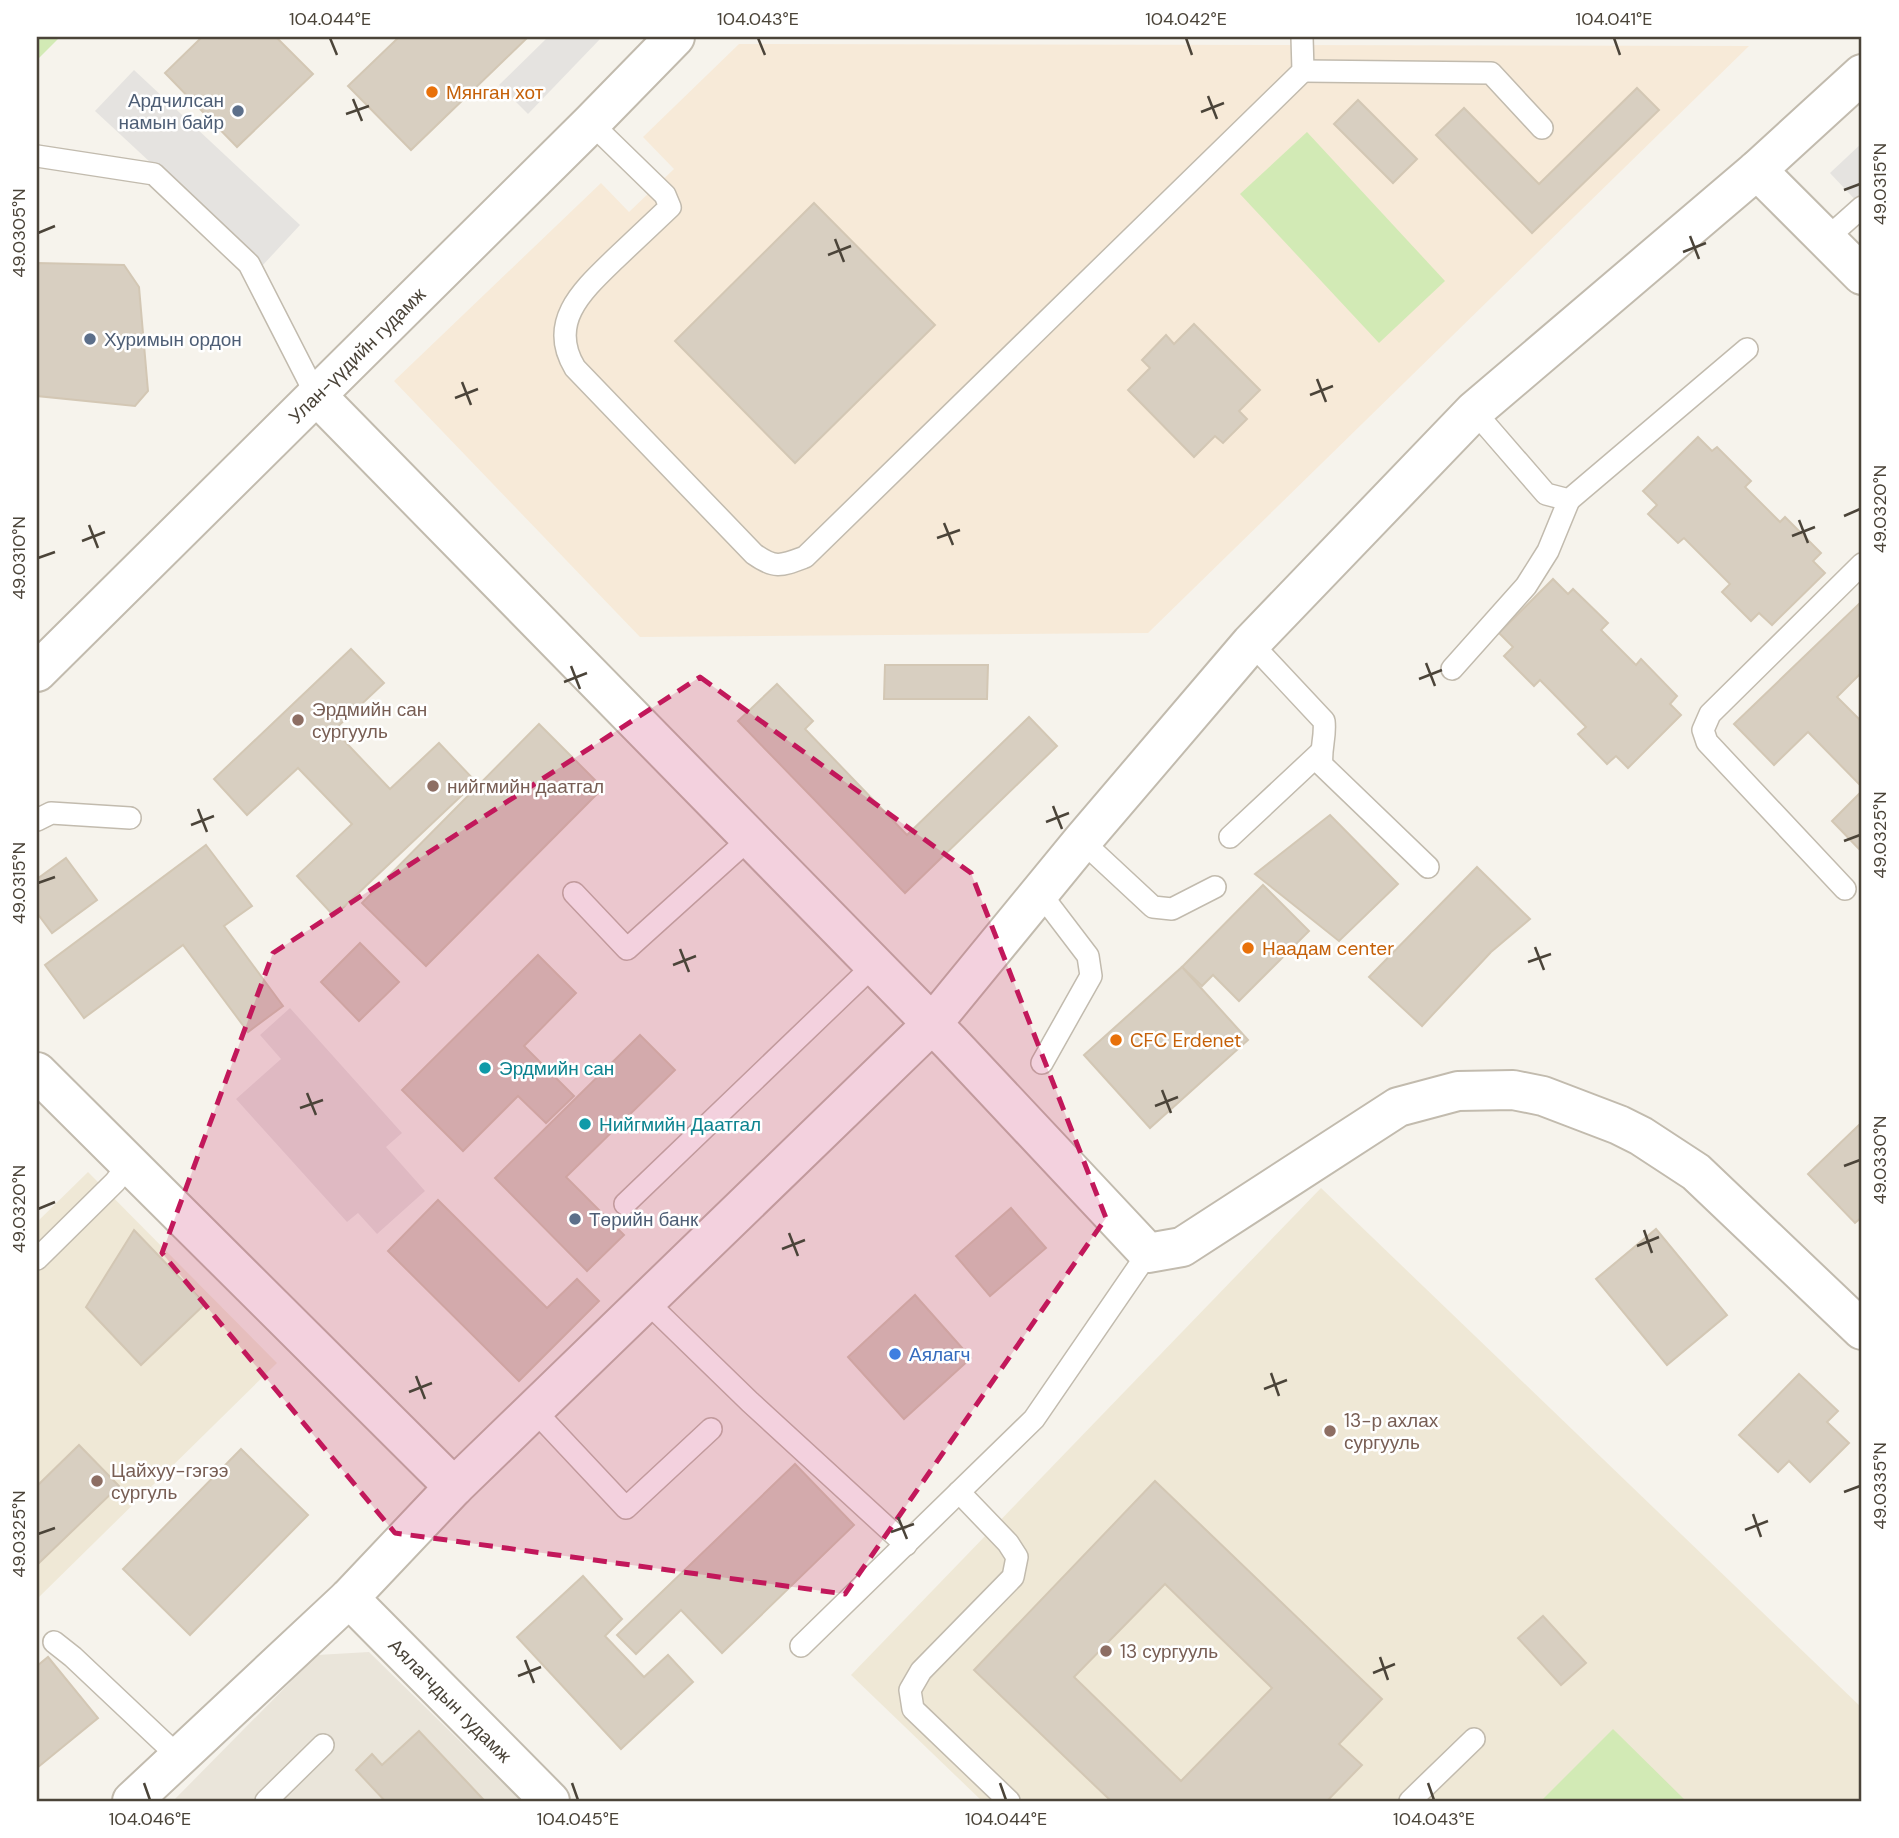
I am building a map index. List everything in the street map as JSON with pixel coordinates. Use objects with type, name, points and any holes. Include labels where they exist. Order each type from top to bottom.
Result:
[{"type":"street","name":"Улан-үүдийн гудамж","points":[[37,672],[675,37]]},
{"type":"street","points":[[132,1801],[349,1598],[454,1487],[932,1024],[1082,841],[1251,643],[1474,411],[1756,170],[1862,74]]},
{"type":"street","points":[[1756,170],[1862,275]]},
{"type":"street","points":[[316,395],[932,1024],[1148,1253],[1182,1247],[1398,1107],[1458,1091],[1513,1090],[1542,1096],[1619,1125],[1696,1172],[1862,1330]]},
{"type":"street","points":[[37,1072],[454,1487]]},
{"type":"street","name":"Аялагчдын гудамж","points":[[349,1598],[550,1801]]},
{"type":"lane","points":[[1302,37],[1303,71]]},
{"type":"lane","points":[[591,123],[665,195],[670,207],[582,291],[568,315],[564,336],[567,355],[575,368],[754,554],[768,564],[788,563],[805,557],[1303,71],[1491,74],[1542,128]]},
{"type":"lane","points":[[37,156],[154,174],[249,264],[316,395]]},
{"type":"lane","points":[[1826,239],[1862,206]]},
{"type":"lane","points":[[1452,669],[1526,586],[1548,551],[1569,500],[1747,349]]},
{"type":"lane","points":[[1474,411],[1546,494],[1569,500]]},
{"type":"lane","points":[[1845,889],[1707,742],[1703,730],[1710,714],[1862,564]]},
{"type":"lane","points":[[1251,643],[1324,720],[1326,735],[1321,752],[1322,765],[1428,867]]},
{"type":"lane","points":[[1230,837],[1321,752]]},
{"type":"lane","points":[[37,820],[51,813],[130,818]]},
{"type":"lane","points":[[574,893],[627,948],[750,838]]},
{"type":"lane","points":[[1082,841],[1153,906],[1172,909],[1215,887]]},
{"type":"lane","points":[[1040,892],[1088,956],[1091,976],[1042,1063]]},
{"type":"lane","points":[[625,1204],[874,965]]},
{"type":"lane","points":[[37,1259],[130,1164]]},
{"type":"lane","points":[[802,1646],[1034,1419],[1148,1253]]},
{"type":"lane","points":[[646,1301],[750,1402],[906,1545]]},
{"type":"lane","points":[[534,1410],[626,1508],[712,1429]]},
{"type":"lane","points":[[960,1492],[1008,1544],[1017,1558],[1013,1577],[921,1671],[910,1690],[914,1709],[1009,1801]]},
{"type":"lane","points":[[54,1642],[179,1757]]},
{"type":"lane","points":[[1410,1801],[1474,1740]]},
{"type":"lane","points":[[266,1801],[323,1745]]},
{"type":"highlighted area","points":[[700,677],[971,873],[1106,1218],[845,1594],[395,1533],[162,1253],[273,953]]},
{"type":"shaded area","points":[[548,37],[602,37],[528,114],[499,85]]},
{"type":"shaded area","points":[[739,44],[1749,46],[1148,633],[640,637],[394,381],[601,183],[629,212],[674,169],[643,137]]},
{"type":"shaded area","points":[[134,70],[300,225],[262,266],[95,111]]},
{"type":"shaded area","points":[[1862,143],[1862,207],[1830,173]]},
{"type":"shaded area","points":[[290,1008],[402,1133],[386,1147],[425,1191],[377,1234],[358,1213],[347,1222],[236,1099],[281,1059],[260,1035]]},
{"type":"shaded area","name":"Цайхуу-гэгээ сургуль","points":[[88,1172],[277,1363],[37,1599],[37,1222]]},
{"type":"shaded area","name":"13-р ахлах сургууль","points":[[1321,1188],[1862,1708],[1862,1801],[982,1801],[851,1675]]},
{"type":"shaded area","points":[[369,1652],[521,1801],[173,1801],[317,1655]]},
{"type":"green space","points":[[37,37],[60,37],[37,60]]},
{"type":"green space","points":[[1307,132],[1445,281],[1379,343],[1240,194]]},
{"type":"green space","points":[[1613,1729],[1686,1801],[1541,1801]]},
{"type":"building","name":"Ардчилсан намын байр","points":[[202,37],[276,37],[313,74],[237,147],[165,73]]},
{"type":"building","points":[[399,37],[528,37],[411,150],[348,86]]},
{"type":"building","points":[[1637,88],[1659,110],[1532,233],[1436,135],[1464,108],[1539,184]]},
{"type":"building","points":[[1358,100],[1417,159],[1393,183],[1334,124]]},
{"type":"building","points":[[814,203],[935,325],[795,463],[675,341]]},
{"type":"building","name":"Хуримын ордон","points":[[37,263],[124,265],[139,287],[148,391],[135,406],[37,396]]},
{"type":"building","points":[[1194,324],[1260,390],[1239,411],[1247,419],[1223,443],[1215,436],[1194,457],[1128,390],[1150,368],[1142,360],[1166,335],[1174,344]]},
{"type":"building","points":[[1698,437],[1712,451],[1717,447],[1751,481],[1745,487],[1780,522],[1785,517],[1821,553],[1813,561],[1825,573],[1772,625],[1759,613],[1751,621],[1722,592],[1730,584],[1684,538],[1678,543],[1648,514],[1657,505],[1643,491]]},
{"type":"building","points":[[1553,579],[1568,594],[1573,589],[1608,623],[1601,630],[1636,665],[1641,659],[1677,696],[1670,704],[1681,715],[1628,768],[1616,756],[1607,764],[1578,734],[1586,727],[1540,680],[1534,686],[1504,656],[1513,647],[1499,633]]},
{"type":"building","points":[[1862,601],[1862,672],[1837,697],[1862,722],[1862,787],[1808,732],[1774,765],[1734,724]]},
{"type":"building","name":"нийгмийн даатгал","points":[[351,649],[384,683],[334,730],[390,789],[439,743],[476,782],[334,916],[297,876],[352,824],[298,768],[247,815],[214,779]]},
{"type":"building","points":[[885,665],[988,665],[987,699],[884,699]]},
{"type":"building","points":[[777,684],[813,721],[805,729],[907,835],[1029,717],[1057,746],[905,893],[738,721]]},
{"type":"building","points":[[539,724],[603,788],[426,966],[362,903]]},
{"type":"building","points":[[1862,791],[1862,849],[1861,851],[1832,821]]},
{"type":"building","points":[[1330,815],[1398,884],[1339,941],[1255,874]]},
{"type":"building","points":[[206,845],[252,906],[224,926],[283,1006],[248,1032],[183,945],[84,1018],[45,965]]},
{"type":"building","points":[[66,858],[97,900],[52,933],[37,913],[37,879]]},
{"type":"building","points":[[1477,867],[1530,919],[1491,952],[1422,1026],[1369,977]]},
{"type":"building","points":[[1263,885],[1309,931],[1239,1001],[1213,975],[1202,986],[1182,967]]},
{"type":"building","points":[[360,943],[399,982],[359,1021],[321,982]]},
{"type":"building","name":"Эрдмийн сан","points":[[538,955],[576,993],[524,1046],[574,1096],[546,1123],[518,1096],[463,1151],[402,1090]]},
{"type":"building","points":[[1182,967],[1248,1040],[1150,1128],[1084,1055]]},
{"type":"building","name":"Нийгмийн Даатгал","points":[[640,1035],[675,1070],[566,1177],[624,1235],[587,1271],[495,1178]]},
{"type":"building","points":[[1862,1122],[1862,1217],[1855,1223],[1808,1174]]},
{"type":"building","points":[[438,1200],[547,1308],[577,1279],[599,1301],[519,1381],[388,1251]]},
{"type":"building","points":[[1011,1208],[1046,1248],[990,1296],[956,1256]]},
{"type":"building","points":[[1656,1229],[1727,1315],[1667,1365],[1596,1279]]},
{"type":"building","points":[[134,1230],[205,1304],[141,1365],[86,1307]]},
{"type":"building","points":[[915,1295],[971,1358],[904,1419],[848,1357]]},
{"type":"building","points":[[1799,1374],[1838,1411],[1827,1422],[1849,1443],[1810,1482],[1789,1461],[1778,1472],[1739,1435]]},
{"type":"building","points":[[79,1445],[119,1486],[37,1565],[37,1486]]},
{"type":"building","points":[[241,1449],[308,1515],[190,1635],[123,1569]]},
{"type":"building","points":[[795,1464],[854,1525],[722,1653],[681,1610],[636,1654],[617,1635]]},
{"type":"building","points":[[1155,1481],[1382,1699],[1339,1744],[1362,1765],[1327,1801],[1111,1801],[974,1670]],"holes":[[[1165,1584],[1272,1688],[1181,1781],[1074,1677]]]},
{"type":"building","points":[[583,1576],[622,1619],[605,1636],[644,1677],[668,1655],[693,1682],[621,1749],[517,1637]]},
{"type":"building","points":[[1543,1616],[1586,1663],[1561,1685],[1518,1638]]},
{"type":"building","points":[[48,1657],[98,1718],[37,1768],[37,1666]]},
{"type":"building","points":[[419,1731],[483,1799],[385,1801],[356,1770],[372,1754],[382,1765]]},
{"type":"place","name":"Мянган хот","points":[[432,92]]},
{"type":"place","name":"Ардчилсан намын байр","points":[[238,111]]},
{"type":"place","name":"Хуримын ордон","points":[[90,339]]},
{"type":"place","name":"Эрдмийн сан сургууль","points":[[298,720]]},
{"type":"place","name":"нийгмийн даатгал","points":[[433,786]]},
{"type":"place","name":"Наадам center","points":[[1248,948]]},
{"type":"place","name":"CFC Erdenet","points":[[1116,1040]]},
{"type":"place","name":"Эрдмийн сан","points":[[485,1068]]},
{"type":"place","name":"Нийгмийн Даатгал","points":[[585,1124]]},
{"type":"place","name":"Төрийн банк","points":[[575,1219]]},
{"type":"place","name":"Аялагч","points":[[895,1354]]},
{"type":"place","name":"13-р ахлах сургууль","points":[[1330,1431]]},
{"type":"place","name":"Цайхуу-гэгээ сургуль","points":[[97,1481]]},
{"type":"place","name":"13 сургууль","points":[[1106,1651]]}]
